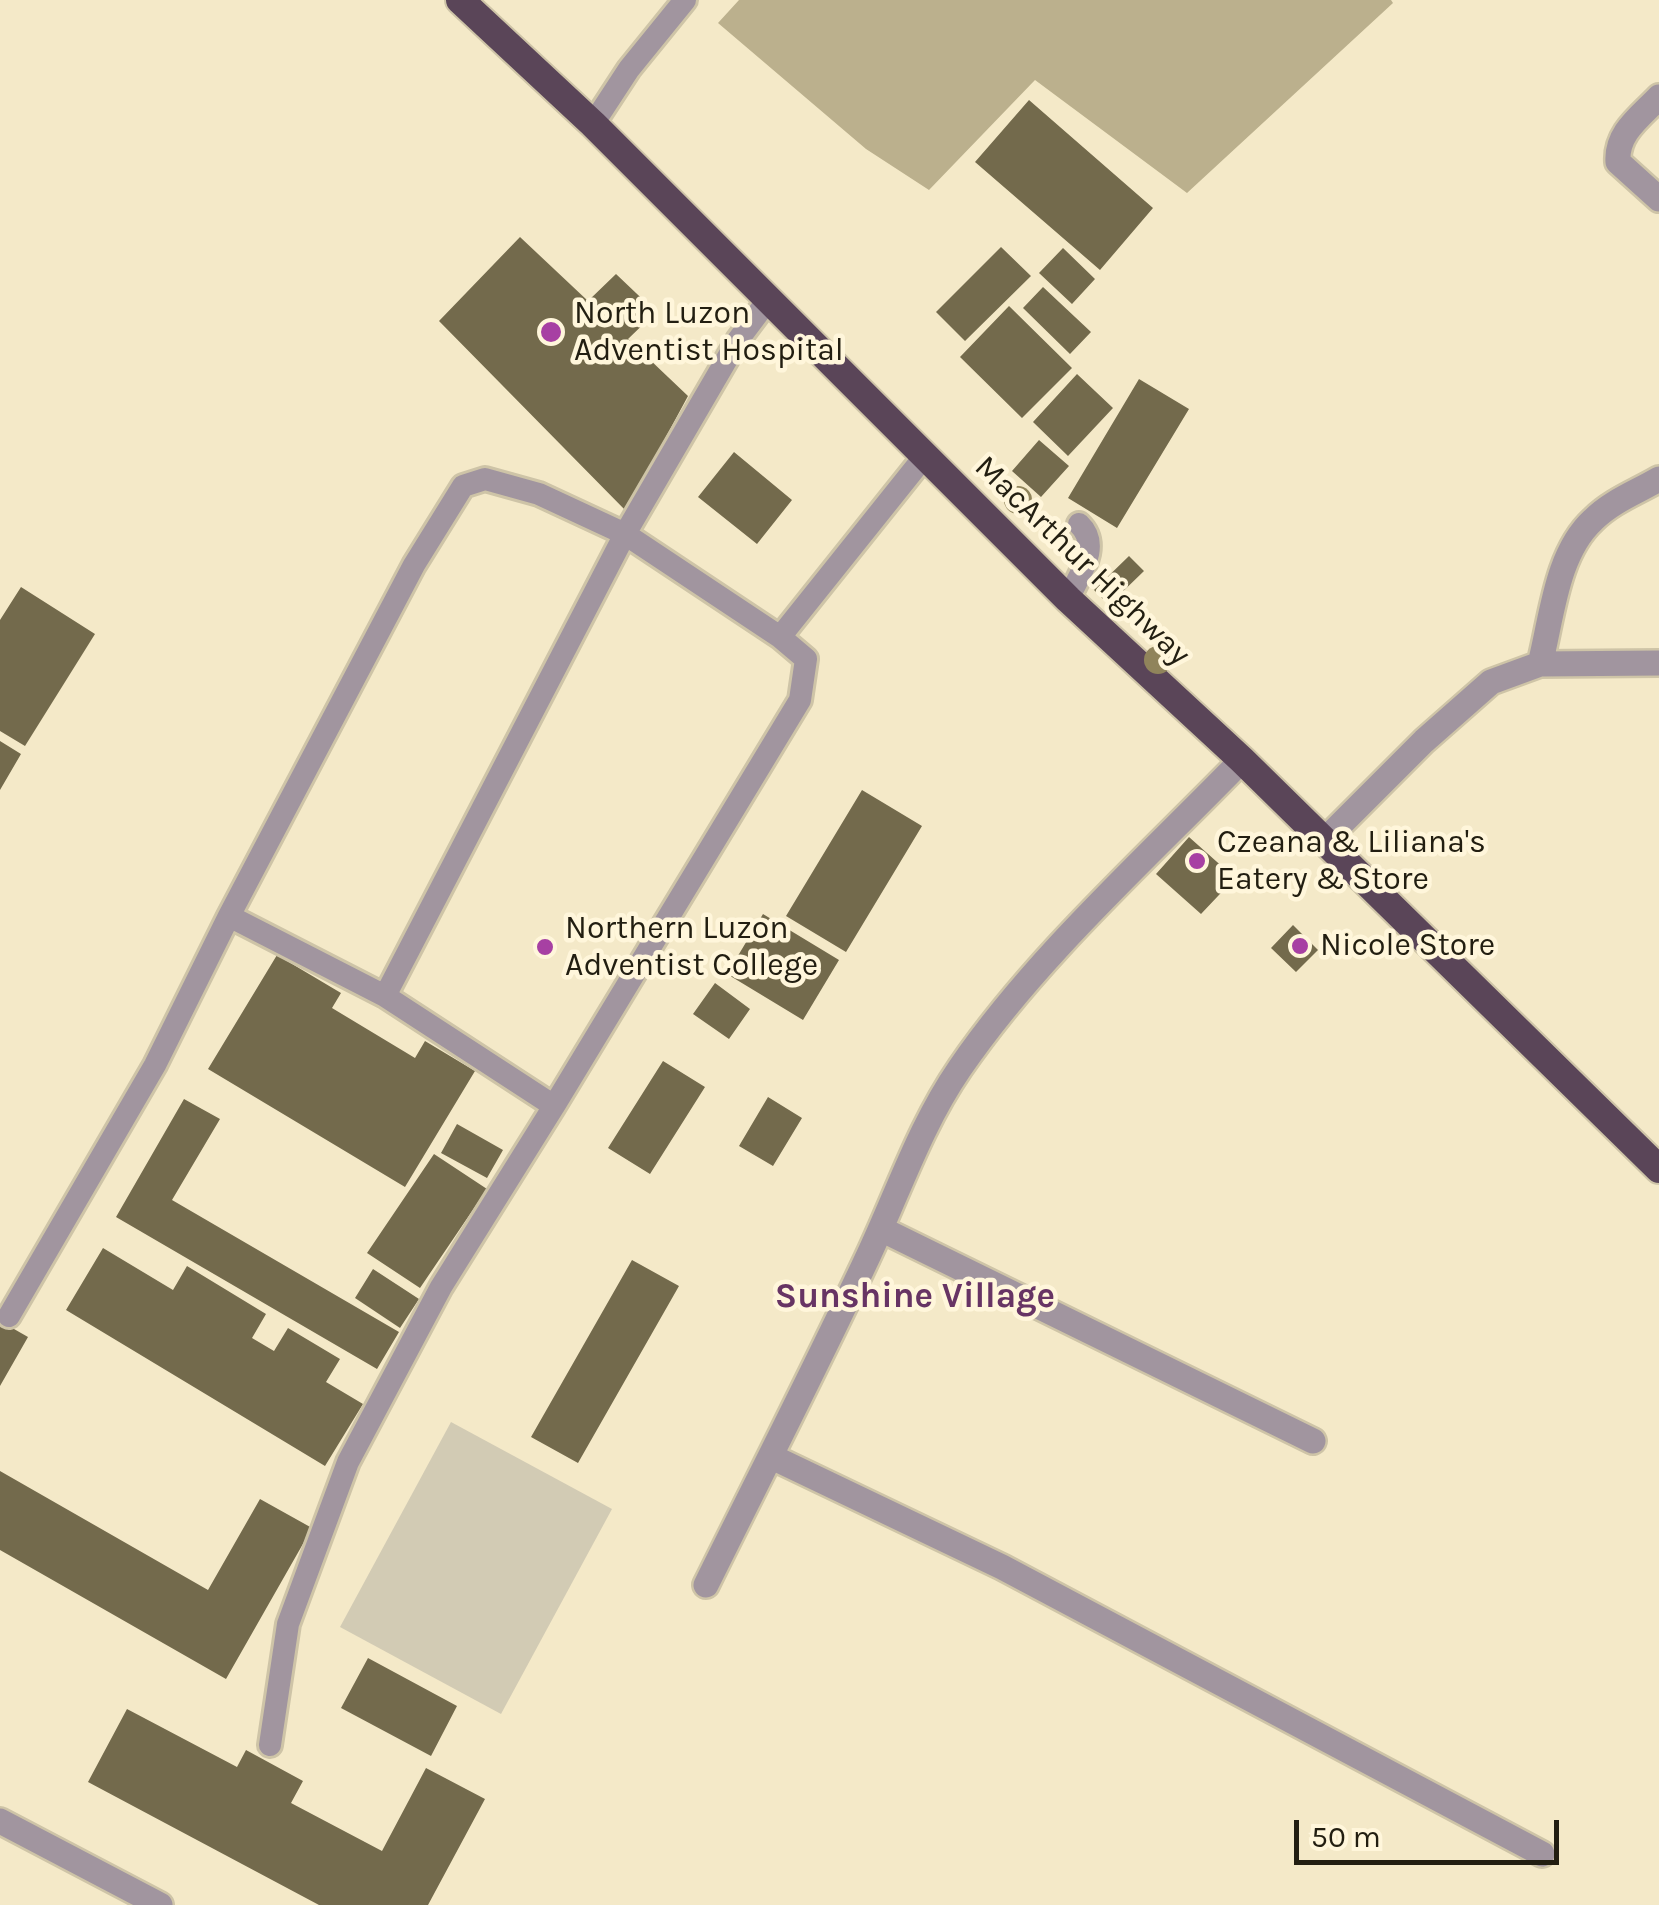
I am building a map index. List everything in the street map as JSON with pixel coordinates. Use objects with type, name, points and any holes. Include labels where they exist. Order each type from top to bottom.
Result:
[{"type":"highway","name":"MacArthur Highway","points":[[460,0],[593,124],[1068,599],[1242,760],[1659,1169]]},
{"type":"street","points":[[1659,97],[1623,134],[1617,146],[1618,162],[1659,200]]},
{"type":"street","points":[[1540,664],[1567,556],[1592,520],[1625,496],[1659,479]]},
{"type":"street","points":[[1324,841],[1475,695],[1500,678],[1540,664],[1659,662]]},
{"type":"street","points":[[706,1585],[881,1229],[927,1120],[962,1064],[1055,953],[1242,760]]},
{"type":"street","points":[[881,1229],[1313,1441]]},
{"type":"street","points":[[772,1457],[1002,1567],[1542,1854]]},
{"type":"street","points":[[0,1821],[160,1905]]},
{"type":"lane","points":[[593,124],[629,69],[685,0]]},
{"type":"lane","points":[[385,996],[625,534],[738,340],[768,300]]},
{"type":"lane","points":[[780,637],[924,457]]},
{"type":"lane","points":[[9,1316],[155,1065],[414,565],[463,486],[485,479],[539,494],[625,534],[780,637],[806,659],[800,700],[442,1287],[348,1462],[288,1624],[270,1745]]},
{"type":"lane","points":[[1068,599],[1090,548],[1087,532],[1079,524]]},
{"type":"lane","points":[[229,916],[385,996],[554,1106]]},
{"type":"shaded area","points":[[739,0],[1393,3],[1187,193],[1035,80],[929,190],[866,149],[718,23]]},
{"type":"shaded area","points":[[451,1422],[612,1509],[501,1714],[340,1627]]},
{"type":"building","points":[[1029,100],[1153,208],[1100,270],[975,162]]},
{"type":"building","points":[[520,237],[588,301],[616,274],[656,312],[628,339],[688,396],[626,511],[439,321]]},
{"type":"building","points":[[1001,247],[1031,276],[965,341],[936,312]]},
{"type":"building","points":[[1063,248],[1095,279],[1072,304],[1039,273]]},
{"type":"building","points":[[1043,287],[1091,332],[1070,354],[1023,308]]},
{"type":"building","points":[[1009,306],[1072,368],[1022,418],[960,357]]},
{"type":"building","points":[[1077,374],[1113,408],[1068,456],[1033,422]]},
{"type":"building","points":[[1139,379],[1189,409],[1117,528],[1068,498]]},
{"type":"building","points":[[1039,440],[1069,466],[1041,497],[1012,471]]},
{"type":"building","points":[[734,452],[792,500],[757,544],[698,497]]},
{"type":"building","points":[[1129,556],[1144,571],[1109,605],[1094,590]]},
{"type":"building","points":[[21,587],[95,634],[25,746],[0,731],[0,620]]},
{"type":"building","points":[[0,741],[21,754],[0,790]]},
{"type":"building","points":[[862,790],[922,826],[846,952],[786,916]]},
{"type":"building","points":[[1189,837],[1235,878],[1201,914],[1156,874]]},
{"type":"building","points":[[763,914],[839,960],[803,1020],[727,974]]},
{"type":"building","points":[[1293,925],[1318,950],[1296,972],[1271,948]]},
{"type":"building","points":[[277,955],[341,993],[332,1008],[415,1058],[425,1041],[475,1071],[405,1187],[208,1069]]},
{"type":"building","points":[[715,983],[750,1009],[729,1039],[693,1014]]},
{"type":"building","points":[[663,1061],[705,1087],[650,1174],[608,1148]]},
{"type":"building","points":[[768,1097],[802,1118],[773,1166],[739,1146]]},
{"type":"building","points":[[184,1099],[220,1119],[172,1200],[399,1332],[377,1369],[116,1217]]},
{"type":"building","points":[[457,1124],[503,1150],[487,1178],[441,1153]]},
{"type":"building","points":[[434,1154],[487,1189],[420,1288],[367,1253]]},
{"type":"building","points":[[103,1248],[173,1290],[187,1266],[266,1314],[252,1338],[274,1351],[288,1328],[340,1359],[326,1382],[363,1404],[325,1466],[66,1310]]},
{"type":"building","points":[[632,1260],[679,1286],[578,1463],[531,1437]]},
{"type":"building","points":[[373,1269],[419,1299],[400,1328],[355,1298]]},
{"type":"building","points":[[0,1321],[28,1337],[0,1386]]},
{"type":"building","points":[[0,1471],[208,1590],[260,1499],[312,1528],[226,1679],[0,1550]]},
{"type":"building","points":[[368,1658],[457,1706],[431,1756],[341,1708]]},
{"type":"building","points":[[127,1709],[237,1767],[246,1750],[303,1781],[291,1803],[382,1851],[426,1768],[485,1799],[428,1905],[319,1905],[88,1782]]},
{"type":"place","name":"North Luzon Adventist Hospital","points":[[551,332]]},
{"type":"place","name":"Czeana & Liliana's Eatery & Store","points":[[1197,861]]},
{"type":"place","name":"Nicole Store","points":[[1300,946]]},
{"type":"place","name":"Northern Luzon Adventist College","points":[[545,947]]},
{"type":"district","name":"Sunshine Village","points":[[915,1297]]}]
